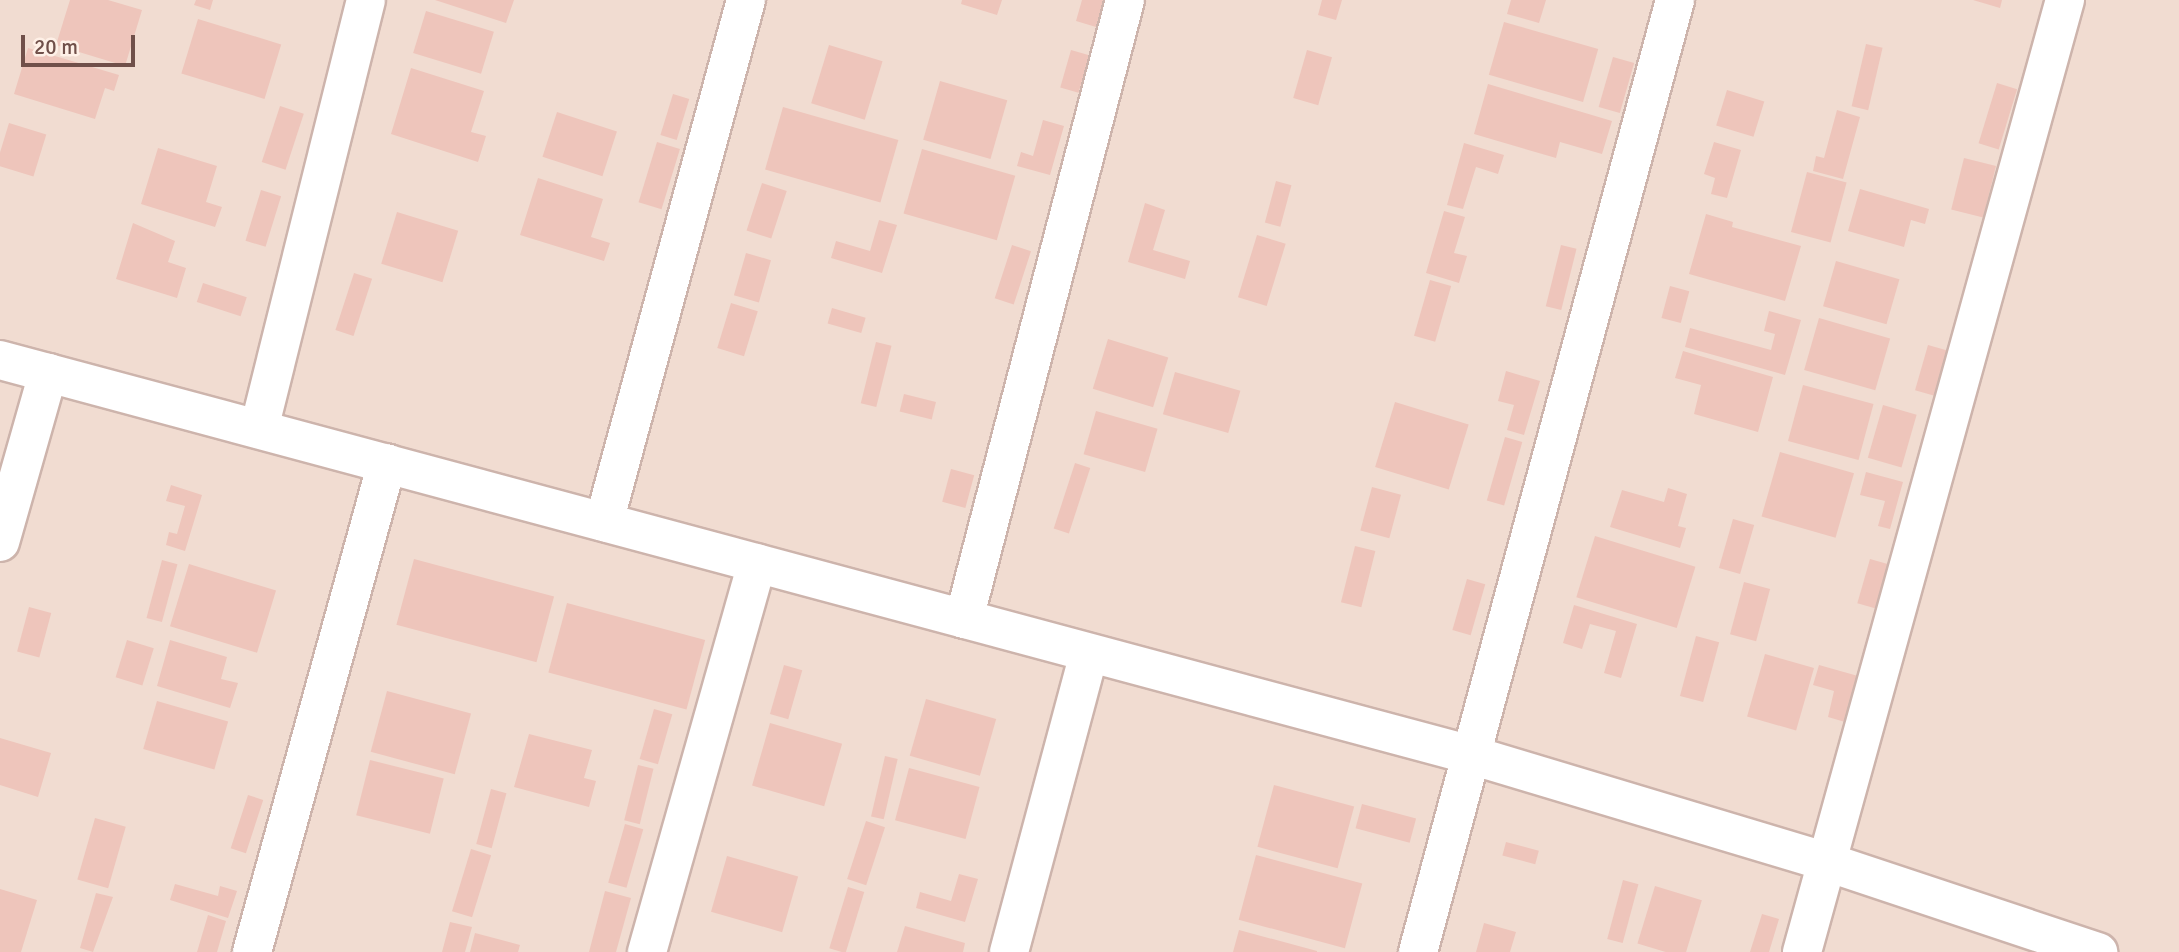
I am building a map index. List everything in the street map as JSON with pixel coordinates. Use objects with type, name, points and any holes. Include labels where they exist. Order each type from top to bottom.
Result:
[{"type":"street","points":[[259,429],[366,0]]},
{"type":"street","points":[[604,522],[746,0]]},
{"type":"street","points":[[964,619],[1125,0]]},
{"type":"street","points":[[1418,952],[1675,0]]},
{"type":"street","points":[[1802,952],[2065,0]]},
{"type":"street","points":[[0,360],[1471,755],[1827,862],[2098,952]]},
{"type":"street","points":[[0,542],[48,373]]},
{"type":"street","points":[[252,952],[387,463]]},
{"type":"street","points":[[647,952],[757,563]]},
{"type":"street","points":[[1009,952],[1089,654]]},
{"type":"shaded area","points":[[0,0],[2179,0],[2179,952],[0,952]]},
{"type":"building","points":[[70,0],[108,0],[142,10],[125,66],[56,45]]},
{"type":"building","points":[[196,0],[213,0],[210,10],[194,5]]},
{"type":"building","points":[[435,0],[514,0],[506,23]]},
{"type":"building","points":[[962,0],[1002,0],[997,15],[961,4]]},
{"type":"building","points":[[1082,0],[1104,0],[1096,27],[1076,21]]},
{"type":"building","points":[[1322,0],[1342,0],[1336,20],[1318,15]]},
{"type":"building","points":[[1511,0],[1546,0],[1539,23],[1507,14]]},
{"type":"building","points":[[1973,0],[2002,0],[2000,8]]},
{"type":"building","points":[[426,11],[494,32],[481,74],[413,53]]},
{"type":"building","points":[[198,19],[281,44],[265,99],[181,74]]},
{"type":"building","points":[[1504,22],[1598,49],[1583,102],[1489,75]]},
{"type":"building","points":[[1866,44],[1883,48],[1868,110],[1852,106]]},
{"type":"building","points":[[829,45],[883,61],[865,120],[811,103]]},
{"type":"building","points":[[28,48],[119,75],[114,91],[105,88],[95,119],[14,94]]},
{"type":"building","points":[[1071,50],[1089,55],[1079,93],[1060,87]]},
{"type":"building","points":[[1307,50],[1332,57],[1318,105],[1293,98]]},
{"type":"building","points":[[1613,57],[1634,63],[1620,113],[1599,107]]},
{"type":"building","points":[[411,68],[484,91],[471,132],[486,136],[478,162],[391,134]]},
{"type":"building","points":[[940,81],[1007,100],[990,159],[923,140]]},
{"type":"building","points":[[1997,83],[2017,89],[1999,149],[1979,143]]},
{"type":"building","points":[[1488,84],[1612,121],[1602,154],[1560,142],[1556,158],[1474,134]]},
{"type":"building","points":[[1727,90],[1764,101],[1753,137],[1716,125]]},
{"type":"building","points":[[673,94],[689,99],[677,140],[660,135]]},
{"type":"building","points":[[280,106],[304,114],[286,170],[262,162]]},
{"type":"building","points":[[783,107],[898,140],[880,203],[765,169]]},
{"type":"building","points":[[1837,110],[1860,117],[1843,179],[1813,171],[1816,156],[1824,158]]},
{"type":"building","points":[[557,112],[617,131],[602,176],[542,157]]},
{"type":"building","points":[[1043,120],[1064,126],[1050,175],[1017,166],[1021,152],[1033,156]]},
{"type":"building","points":[[9,123],[46,134],[33,176],[0,166],[0,152]]},
{"type":"building","points":[[657,142],[680,149],[662,209],[639,202]]},
{"type":"building","points":[[1714,142],[1741,150],[1727,198],[1711,194],[1715,178],[1704,174]]},
{"type":"building","points":[[1464,143],[1504,155],[1498,174],[1476,167],[1463,209],[1447,205]]},
{"type":"building","points":[[158,148],[217,166],[206,202],[222,207],[215,227],[141,204]]},
{"type":"building","points":[[922,149],[1015,176],[997,240],[904,213]]},
{"type":"building","points":[[1964,158],[1996,166],[1983,217],[1951,209]]},
{"type":"building","points":[[1807,172],[1847,183],[1831,242],[1791,232]]},
{"type":"building","points":[[538,178],[603,199],[591,237],[610,243],[604,261],[520,235]]},
{"type":"building","points":[[1276,181],[1291,185],[1280,227],[1265,223]]},
{"type":"building","points":[[762,183],[787,191],[771,239],[747,231]]},
{"type":"building","points":[[1860,189],[1929,209],[1925,224],[1911,220],[1904,247],[1848,231]]},
{"type":"building","points":[[261,190],[281,196],[266,247],[246,241]]},
{"type":"building","points":[[1145,203],[1165,210],[1153,250],[1190,261],[1185,279],[1128,262]]},
{"type":"building","points":[[1444,211],[1465,217],[1454,253],[1467,256],[1459,283],[1426,273]]},
{"type":"building","points":[[397,212],[458,231],[442,282],[381,264]]},
{"type":"building","points":[[1706,214],[1733,222],[1732,227],[1801,246],[1785,301],[1689,274]]},
{"type":"building","points":[[879,220],[897,225],[882,273],[831,258],[836,241],[870,251]]},
{"type":"building","points":[[133,223],[175,241],[168,262],[186,268],[177,298],[116,279]]},
{"type":"building","points":[[1257,235],[1286,244],[1267,306],[1238,297]]},
{"type":"building","points":[[1012,245],[1031,251],[1014,304],[995,298]]},
{"type":"building","points":[[1561,245],[1577,249],[1561,310],[1546,306]]},
{"type":"building","points":[[746,253],[771,260],[759,302],[734,295]]},
{"type":"building","points":[[1836,261],[1899,279],[1886,324],[1823,306]]},
{"type":"building","points":[[354,273],[372,279],[354,336],[335,330]]},
{"type":"building","points":[[1430,280],[1451,286],[1435,342],[1414,336]]},
{"type":"building","points":[[203,283],[247,297],[241,316],[197,302]]},
{"type":"building","points":[[1670,286],[1689,291],[1681,323],[1661,318]]},
{"type":"building","points":[[731,303],[758,311],[744,356],[717,348]]},
{"type":"building","points":[[832,308],[866,318],[861,333],[828,323]]},
{"type":"building","points":[[1769,311],[1801,320],[1785,375],[1685,347],[1690,328],[1771,350],[1775,334],[1764,331]]},
{"type":"building","points":[[1819,318],[1890,338],[1875,390],[1804,370]]},
{"type":"building","points":[[1108,339],[1168,357],[1153,407],[1093,389]]},
{"type":"building","points":[[876,342],[892,346],[876,407],[861,403]]},
{"type":"building","points":[[1928,345],[1949,351],[1936,396],[1915,390]]},
{"type":"building","points":[[1683,351],[1773,377],[1758,432],[1694,414],[1701,385],[1675,378]]},
{"type":"building","points":[[1506,371],[1540,381],[1524,435],[1507,430],[1514,405],[1498,401]]},
{"type":"building","points":[[1175,372],[1240,391],[1228,433],[1163,414]]},
{"type":"building","points":[[1803,385],[1874,404],[1859,460],[1788,441]]},
{"type":"building","points":[[904,394],[936,402],[932,419],[900,411]]},
{"type":"building","points":[[1395,402],[1469,425],[1449,490],[1375,467]]},
{"type":"building","points":[[1883,405],[1917,415],[1901,468],[1868,458]]},
{"type":"building","points":[[1096,411],[1158,429],[1145,472],[1084,454]]},
{"type":"building","points":[[1505,437],[1522,442],[1504,505],[1487,500]]},
{"type":"building","points":[[1780,452],[1854,473],[1836,538],[1762,516]]},
{"type":"building","points":[[1075,463],[1090,468],[1069,534],[1054,529]]},
{"type":"building","points":[[951,469],[974,475],[965,508],[942,502]]},
{"type":"building","points":[[1866,472],[1903,482],[1890,529],[1878,526],[1885,501],[1860,495]]},
{"type":"building","points":[[171,485],[202,495],[185,551],[166,545],[169,532],[177,534],[185,506],[166,501]]},
{"type":"building","points":[[1372,487],[1401,495],[1389,538],[1360,530]]},
{"type":"building","points":[[1668,488],[1687,494],[1678,526],[1686,528],[1680,548],[1610,527],[1622,490],[1664,502]]},
{"type":"building","points":[[1733,519],[1754,525],[1740,574],[1719,568]]},
{"type":"building","points":[[1595,536],[1695,567],[1677,628],[1576,597]]},
{"type":"building","points":[[1355,546],[1375,551],[1361,607],[1341,602]]},
{"type":"building","points":[[414,559],[554,597],[536,662],[396,625]]},
{"type":"building","points":[[1870,559],[1891,565],[1878,609],[1857,603]]},
{"type":"building","points":[[162,560],[177,564],[162,622],[146,618]]},
{"type":"building","points":[[189,564],[276,591],[257,653],[170,626]]},
{"type":"building","points":[[1467,579],[1485,584],[1471,635],[1452,630]]},
{"type":"building","points":[[1744,582],[1770,589],[1756,641],[1730,634]]},
{"type":"building","points":[[567,603],[705,640],[686,710],[548,673]]},
{"type":"building","points":[[1574,605],[1637,624],[1621,678],[1604,673],[1616,631],[1590,624],[1582,649],[1563,643]]},
{"type":"building","points":[[29,607],[51,613],[39,657],[17,651]]},
{"type":"building","points":[[1696,636],[1719,642],[1703,702],[1680,696]]},
{"type":"building","points":[[127,640],[154,648],[142,685],[116,677]]},
{"type":"building","points":[[170,640],[227,657],[221,679],[238,683],[230,708],[157,686]]},
{"type":"building","points":[[1765,654],[1814,668],[1796,731],[1747,716]]},
{"type":"building","points":[[784,665],[802,670],[788,719],[770,714]]},
{"type":"building","points":[[1819,665],[1858,676],[1845,722],[1828,717],[1834,691],[1813,685]]},
{"type":"building","points":[[387,691],[471,714],[455,774],[371,752]]},
{"type":"building","points":[[926,699],[996,719],[980,776],[910,756]]},
{"type":"building","points":[[157,701],[228,721],[214,769],[143,749]]},
{"type":"building","points":[[654,709],[672,714],[658,764],[640,759]]},
{"type":"building","points":[[770,723],[842,744],[824,806],[752,785]]},
{"type":"building","points":[[529,734],[592,750],[584,778],[596,781],[589,807],[514,787]]},
{"type":"building","points":[[0,738],[51,753],[38,797],[0,785]]},
{"type":"building","points":[[885,756],[898,759],[884,819],[871,816]]},
{"type":"building","points":[[370,760],[444,778],[430,834],[356,815]]},
{"type":"building","points":[[638,765],[654,769],[640,824],[624,820]]},
{"type":"building","points":[[909,768],[980,787],[966,839],[895,820]]},
{"type":"building","points":[[1274,785],[1354,806],[1338,868],[1257,847]]},
{"type":"building","points":[[491,789],[506,793],[492,848],[476,844]]},
{"type":"building","points":[[248,795],[263,800],[246,853],[231,848]]},
{"type":"building","points":[[1362,804],[1416,818],[1410,843],[1356,828]]},
{"type":"building","points":[[95,818],[126,827],[108,888],[77,880]]},
{"type":"building","points":[[866,821],[885,827],[866,885],[847,879]]},
{"type":"building","points":[[625,824],[643,829],[626,888],[608,883]]},
{"type":"building","points":[[1506,842],[1539,851],[1535,864],[1502,856]]},
{"type":"building","points":[[471,849],[491,855],[472,917],[452,911]]},
{"type":"building","points":[[1256,855],[1362,883],[1345,948],[1239,920]]},
{"type":"building","points":[[727,856],[798,876],[782,932],[711,912]]},
{"type":"building","points":[[959,874],[978,879],[965,922],[916,908],[920,892],[951,901]]},
{"type":"building","points":[[1623,880],[1638,884],[1623,943],[1607,939]]},
{"type":"building","points":[[175,884],[218,896],[220,886],[237,891],[228,918],[170,900]]},
{"type":"building","points":[[1655,886],[1702,900],[1686,952],[1666,952],[1637,943]]},
{"type":"building","points":[[848,887],[864,892],[846,952],[829,948]]},
{"type":"building","points":[[0,889],[37,900],[21,952],[0,952]]},
{"type":"building","points":[[605,891],[631,898],[616,952],[589,952]]},
{"type":"building","points":[[96,893],[113,897],[93,952],[80,948]]},
{"type":"building","points":[[1762,914],[1779,919],[1769,952],[1750,952]]},
{"type":"building","points":[[208,915],[226,921],[217,952],[197,952]]},
{"type":"building","points":[[450,922],[472,927],[465,952],[442,952]]},
{"type":"building","points":[[1484,923],[1516,932],[1510,952],[1476,952]]},
{"type":"building","points":[[905,926],[965,943],[963,952],[897,952]]},
{"type":"building","points":[[1239,930],[1317,951],[1317,952],[1233,952]]},
{"type":"building","points":[[475,933],[520,945],[518,952],[470,952]]}]
